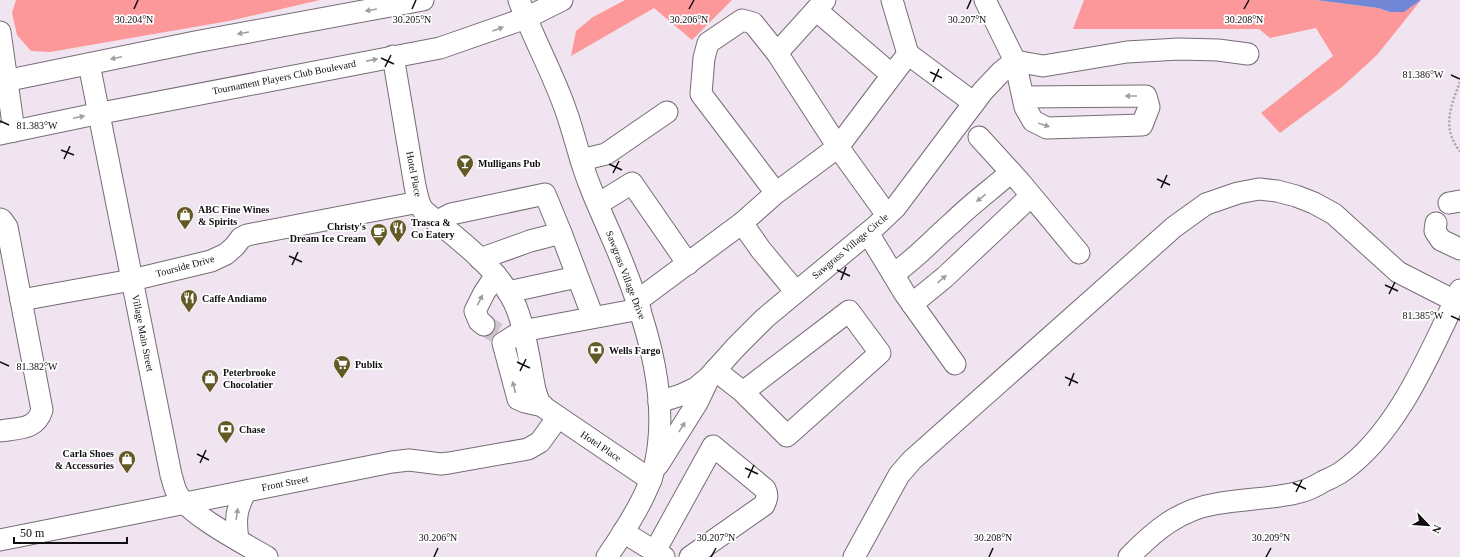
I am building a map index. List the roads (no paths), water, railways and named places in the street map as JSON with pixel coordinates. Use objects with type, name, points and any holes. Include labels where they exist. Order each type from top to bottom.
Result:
[{"type":"street","points":[[3,82],[195,42],[423,0]]},
{"type":"street","name":"Tournament Players Club Boulevard","points":[[7,133],[393,56],[440,48],[522,9],[562,0]]},
{"type":"street","points":[[892,0],[908,54],[974,103]]},
{"type":"street","points":[[986,0],[1015,61],[1025,107],[1033,121],[1047,128],[1142,125],[1149,107],[1146,96],[1023,97]]},
{"type":"street","points":[[777,53],[820,5],[892,76]]},
{"type":"street","name":"Sawgrass Village Drive","points":[[522,9],[557,89],[590,186],[639,305],[654,362],[659,402],[659,439],[652,476],[631,519],[607,557]]},
{"type":"street","points":[[776,193],[701,94],[704,58],[708,43],[742,20],[753,23],[777,53],[838,147],[887,215]]},
{"type":"street","points":[[0,32],[7,133]]},
{"type":"street","points":[[1015,61],[1043,66],[1127,52],[1179,49],[1218,50],[1248,54]]},
{"type":"street","points":[[495,334],[593,318],[639,305],[688,264],[742,223],[776,193],[838,147],[908,54]]},
{"type":"street","name":"Hotel Place","points":[[393,56],[419,202],[423,210],[480,259],[496,275],[508,292],[519,314],[535,390],[539,402],[550,411],[652,476]]},
{"type":"street","name":"Sawgrass Village Circle","points":[[659,402],[681,395],[696,388],[712,374],[765,318],[868,233],[895,208],[983,91],[1002,71],[1015,61]]},
{"type":"street","name":"Village Main Street","points":[[89,64],[170,475],[177,494],[190,508],[205,519],[267,557]]},
{"type":"street","points":[[581,160],[606,154],[667,112]]},
{"type":"street","points":[[979,137],[1011,172],[1079,253]]},
{"type":"street","points":[[893,274],[907,266],[958,216],[1011,172]]},
{"type":"street","points":[[598,204],[632,183],[688,264]]},
{"type":"street","points":[[854,557],[899,475],[912,460],[1174,227],[1206,204],[1238,193],[1259,190],[1277,192],[1308,201],[1334,214],[1398,272],[1457,295],[1425,363],[1398,410],[1369,448],[1340,473],[1318,485],[1297,493],[1214,504],[1190,511],[1164,524],[1129,557]]},
{"type":"street","points":[[436,222],[451,214],[545,194],[562,232],[593,318]]},
{"type":"street","points":[[912,304],[945,277],[1031,196]]},
{"type":"street","name":"Tourside Drive","points":[[21,300],[132,280],[211,261],[226,254],[241,238],[247,235],[419,202]]},
{"type":"street","points":[[0,219],[7,227],[42,410],[40,418],[32,425],[0,431]]},
{"type":"street","points":[[742,223],[761,250],[796,292]]},
{"type":"street","points":[[1436,223],[1435,231],[1441,240],[1460,249]]},
{"type":"street","points":[[480,259],[530,241],[562,232]]},
{"type":"street","points":[[868,233],[912,304],[955,364]]},
{"type":"street","points":[[496,275],[484,293],[475,311],[476,316],[495,334],[518,399],[550,411]]},
{"type":"street","points":[[508,292],[577,277]]},
{"type":"street","points":[[652,476],[697,403],[712,374],[743,392],[787,436],[880,353],[849,311],[743,392]]},
{"type":"street","name":"Front Street","points":[[0,540],[392,462],[409,460],[441,464],[528,449],[540,442],[550,411]]},
{"type":"street","points":[[623,532],[660,554],[713,446],[765,489],[767,499],[764,505],[690,557]]},
{"type":"street","points":[[238,540],[236,514],[239,502],[246,491]]},
{"type":"water","points":[[1316,0],[1421,0],[1404,12],[1390,12],[1378,8]]},
{"type":"tunnel","points":[[484,325],[497,333]]},
{"type":"place","name":"Mulligans Pub","points":[[465,178]]},
{"type":"place","name":"ABC Fine Wines & Spirits","points":[[185,230]]},
{"type":"place","name":"Trasca & Co Eatery","points":[[398,243]]},
{"type":"place","name":"Christy's Dream Ice Cream","points":[[379,247]]},
{"type":"place","name":"Caffe Andiamo","points":[[189,313]]},
{"type":"place","name":"Wells Fargo","points":[[596,365]]},
{"type":"place","name":"Publix","points":[[342,379]]},
{"type":"place","name":"Peterbrooke Chocolatier","points":[[210,393]]},
{"type":"place","name":"Chase","points":[[226,444]]},
{"type":"place","name":"Carla Shoes & Accessories","points":[[127,474]]}]
